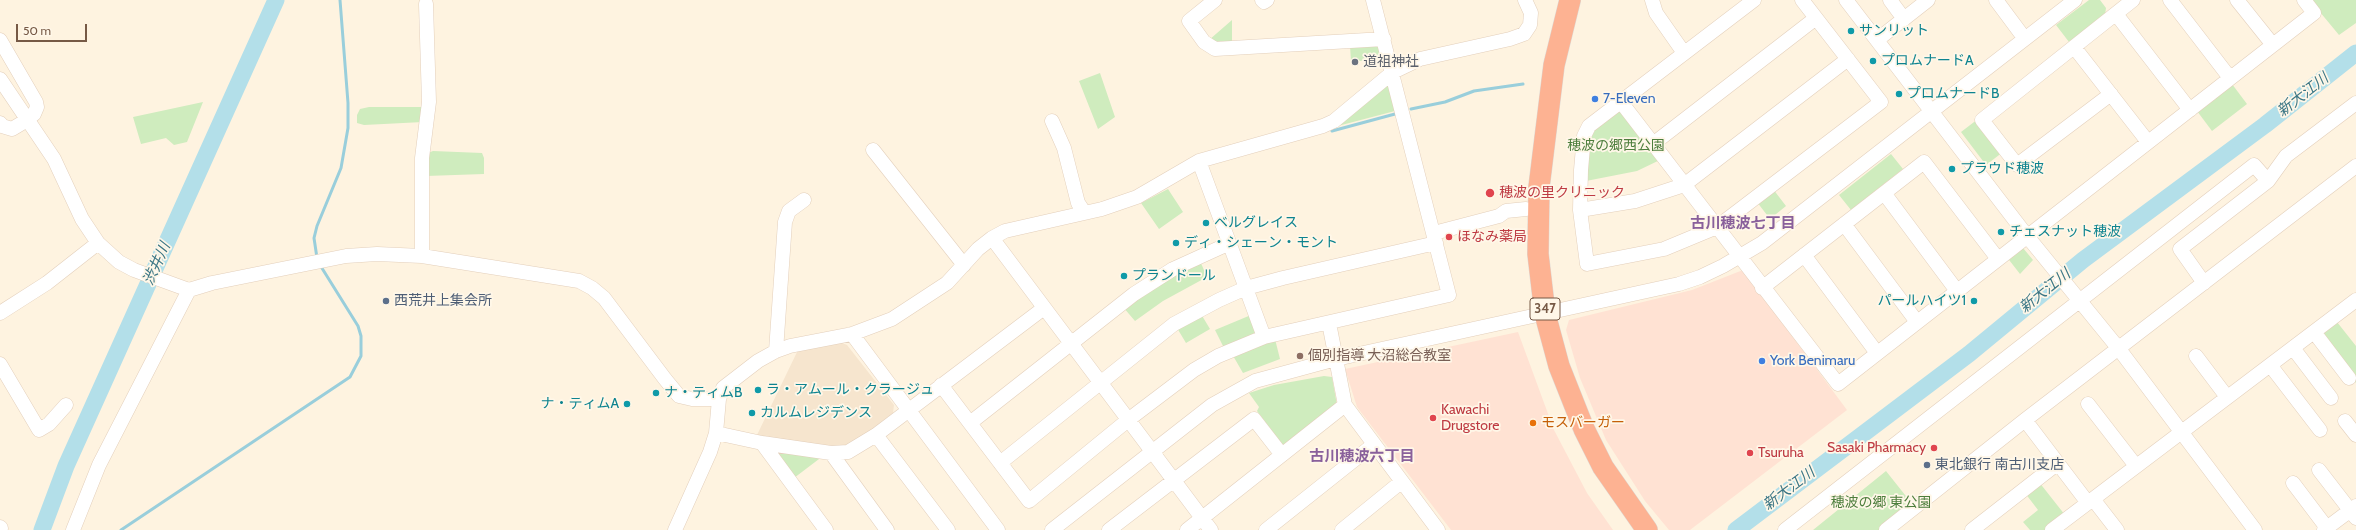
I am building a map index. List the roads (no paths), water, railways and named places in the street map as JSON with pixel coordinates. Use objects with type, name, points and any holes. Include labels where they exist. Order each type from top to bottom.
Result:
[{"type":"highway","name":"347","points":[[1570,0],[1554,65],[1540,106],[1529,158],[1525,249],[1539,315],[1548,373],[1565,419],[1609,499],[1631,530]]},
{"type":"highway","name":"347","points":[[1554,65],[1539,187],[1539,315],[1584,429],[1604,467],[1647,530]]},
{"type":"street","points":[[1215,0],[1189,21],[1204,42],[1215,49],[1384,39]]},
{"type":"street","points":[[1262,0],[1264,2],[1267,0]]},
{"type":"street","points":[[941,385],[1029,501],[1128,420],[1194,370],[1236,347],[1264,337],[1449,295],[1393,72],[1373,0]]},
{"type":"street","points":[[676,530],[703,468],[716,433],[719,399],[729,382],[776,351],[852,334],[881,325],[914,306],[947,283],[992,238],[1005,231],[1084,212],[1137,197],[1199,161],[1323,126],[1334,121],[1393,72],[1420,59],[1510,39],[1524,34],[1530,25],[1532,12],[1525,0]]},
{"type":"street","points":[[1652,0],[1656,13],[1684,53]]},
{"type":"street","points":[[1754,0],[1589,126],[1584,136],[1580,210],[1587,264],[1664,249],[1717,227],[1881,102],[1802,0]]},
{"type":"street","points":[[1846,0],[2027,236],[2119,349],[2255,530]]},
{"type":"street","points":[[1890,0],[1904,19]]},
{"type":"street","points":[[1876,40],[1928,0]]},
{"type":"street","points":[[1996,0],[2024,39]]},
{"type":"street","points":[[1052,530],[1212,404],[1261,379],[1336,359],[1679,284],[1700,277],[1762,242],[2075,0]]},
{"type":"street","points":[[2111,94],[2017,165],[1982,120],[2133,0]]},
{"type":"street","points":[[2170,0],[2230,78]]},
{"type":"street","points":[[2238,0],[2273,45]]},
{"type":"street","points":[[1621,102],[1762,288],[1838,384],[2314,13],[2304,0]]},
{"type":"street","points":[[422,256],[422,158],[429,102],[426,4]]},
{"type":"street","points":[[2116,14],[2190,110]]},
{"type":"street","points":[[1653,144],[1816,18]]},
{"type":"street","points":[[0,40],[36,102],[37,108],[34,114],[27,120],[12,129],[2,126],[0,123]]},
{"type":"street","points":[[2074,47],[2148,142]]},
{"type":"street","points":[[1580,210],[1635,201],[1684,185],[1848,60]]},
{"type":"street","points":[[0,78],[54,159],[82,219],[98,243],[119,262],[140,272],[186,290],[212,283],[319,261],[377,254],[422,256],[579,281],[592,288],[604,298],[664,379],[679,396],[692,399],[719,399]]},
{"type":"street","points":[[2204,283],[2180,249],[2268,181],[2286,156],[2356,103]]},
{"type":"street","points":[[1052,121],[1064,148],[1078,203],[1084,212]]},
{"type":"street","points":[[873,150],[964,265]]},
{"type":"street","points":[[1199,161],[1228,244],[1264,337]]},
{"type":"street","points":[[1762,288],[1924,162],[1998,259]]},
{"type":"street","points":[[1786,530],[2254,165],[2268,181]]},
{"type":"street","points":[[1886,530],[2026,420],[2356,166]]},
{"type":"street","points":[[1884,193],[1957,291]]},
{"type":"street","points":[[776,351],[786,217],[789,211],[804,200]]},
{"type":"street","points":[[1000,463],[1174,324],[1246,288],[1435,238],[1499,216],[1506,210],[1526,209]]},
{"type":"street","points":[[1844,224],[1917,322]]},
{"type":"street","points":[[992,238],[1211,530]]},
{"type":"street","points":[[0,313],[47,282],[98,243]]},
{"type":"street","points":[[970,423],[1134,294],[1173,269],[1228,244]]},
{"type":"street","points":[[1804,255],[1877,353]]},
{"type":"street","points":[[73,530],[99,465],[186,290]]},
{"type":"street","points":[[2052,530],[2356,300]]},
{"type":"street","points":[[716,433],[762,443],[831,453],[848,452],[876,435],[1044,308]]},
{"type":"street","points":[[1329,323],[1344,405],[1401,482],[1430,527]]},
{"type":"street","points":[[2314,332],[2348,378]]},
{"type":"street","points":[[852,334],[998,530]]},
{"type":"street","points":[[2293,348],[2331,398]]},
{"type":"street","points":[[2196,356],[2227,397]]},
{"type":"street","points":[[0,364],[39,430],[49,424],[66,405]]},
{"type":"street","points":[[2270,365],[2320,430]]},
{"type":"street","points":[[2088,404],[2136,466]]},
{"type":"street","points":[[1187,530],[1344,405]]},
{"type":"street","points":[[1109,530],[1254,419],[1282,455]]},
{"type":"street","points":[[2026,420],[2058,463],[2117,530]]},
{"type":"street","points":[[2345,421],[2356,435]]},
{"type":"street","points":[[876,435],[948,530]]},
{"type":"street","points":[[762,443],[826,530]]},
{"type":"street","points":[[1266,530],[1373,445]]},
{"type":"street","points":[[831,453],[887,530]]},
{"type":"street","points":[[1972,530],[2058,463]]},
{"type":"street","points":[[2293,483],[2325,529],[2354,511],[2319,470]]},
{"type":"street","points":[[1342,530],[1401,482]]},
{"type":"waterway","name":"渋井川","points":[[42,530],[66,466],[276,0]]},
{"type":"waterway","points":[[317,258],[314,238],[317,226],[341,168],[348,128],[348,103],[340,0]]},
{"type":"waterway","name":"新大江川","points":[[1736,530],[1969,354],[2083,260],[2265,125],[2356,53]]},
{"type":"waterway","points":[[1411,109],[1445,102],[1474,91],[1523,84]]},
{"type":"waterway","points":[[1332,131],[1395,114]]},
{"type":"waterway","points":[[121,530],[350,377],[361,356],[361,336],[358,326],[320,265]]},
{"type":"place","name":"サンリット","points":[[1851,31]]},
{"type":"place","name":"プロムナードA","points":[[1873,61]]},
{"type":"place","name":"道祖神社","points":[[1355,62]]},
{"type":"place","name":"プロムナードB","points":[[1899,94]]},
{"type":"place","name":"7-Eleven","points":[[1595,99]]},
{"type":"place","name":"プラウド穂波","points":[[1952,169]]},
{"type":"place","name":"穂波の里クリニック","points":[[1490,193]]},
{"type":"place","name":"ベルグレイス","points":[[1206,223]]},
{"type":"place","name":"チェスナット穂波","points":[[2001,232]]},
{"type":"place","name":"ほなみ薬局","points":[[1449,237]]},
{"type":"place","name":"ディ・シェーン・モント","points":[[1176,243]]},
{"type":"place","name":"プランドール","points":[[1124,276]]},
{"type":"place","name":"西荒井上集会所","points":[[386,301]]},
{"type":"place","name":"パールハイツ1","points":[[1974,301]]},
{"type":"place","name":"個別指導 大沼総合教室","points":[[1300,356]]},
{"type":"place","name":"York Benimaru","points":[[1762,361]]},
{"type":"place","name":"ラ・アムール・クラージュ","points":[[758,390]]},
{"type":"place","name":"ナ・ティムB","points":[[656,393]]},
{"type":"place","name":"ナ・ティムA","points":[[627,404]]},
{"type":"place","name":"カルムレジデンス","points":[[752,413]]},
{"type":"place","name":"Kawachi Drugstore","points":[[1433,418]]},
{"type":"place","name":"モスバーガー","points":[[1533,423]]},
{"type":"place","name":"Sasaki Pharmacy","points":[[1934,448]]},
{"type":"place","name":"Tsuruha","points":[[1750,453]]},
{"type":"place","name":"東北銀行 南古川支店","points":[[1927,465]]},
{"type":"district","name":"古川穂波七丁目","points":[[1743,224]]},
{"type":"district","name":"古川穂波六丁目","points":[[1362,457]]},
{"type":"park label","name":"穂波の郷西公園","points":[[1616,146]]},
{"type":"park label","name":"穂波の郷 東公園","points":[[1881,503]]}]
